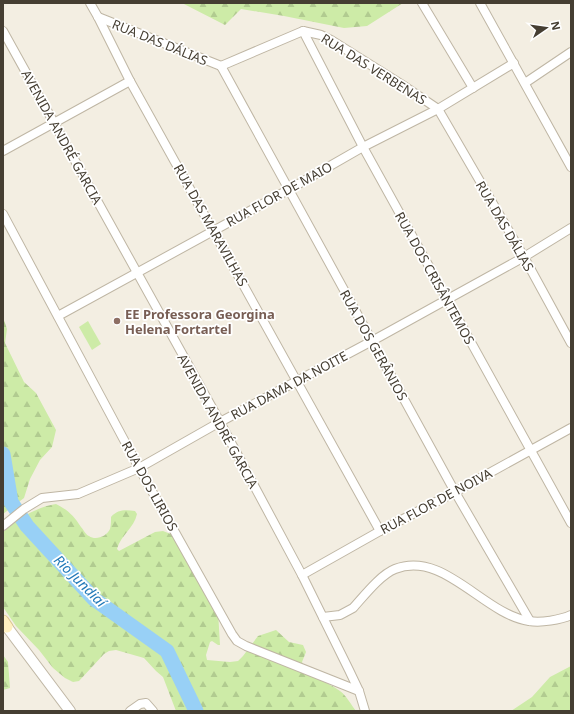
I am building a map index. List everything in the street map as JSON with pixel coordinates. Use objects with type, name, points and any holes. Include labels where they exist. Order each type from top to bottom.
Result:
[{"type":"street","name":"RUA DAS MARAVILHAS","points":[[90,3],[130,82],[214,230],[380,531]]},
{"type":"street","points":[[422,3],[473,88]]},
{"type":"street","points":[[480,3],[571,167]]},
{"type":"street","name":"RUA DAS DÁLIAS","points":[[98,17],[221,66]]},
{"type":"street","name":"AVENIDA ANDRÉ GARCIA","points":[[3,31],[220,422],[302,575],[358,691],[365,711]]},
{"type":"street","points":[[221,66],[303,31]]},
{"type":"street","name":"RUA DAS VERBENAS","points":[[303,31],[326,37],[438,109]]},
{"type":"street","name":"RUA DOS CRISÂNTEMOS","points":[[303,31],[363,147],[571,523]]},
{"type":"street","points":[[525,83],[571,52]]},
{"type":"street","points":[[438,109],[514,63]]},
{"type":"street","name":"RUA DOS GERÂNIOS","points":[[221,66],[288,190],[456,492],[530,621]]},
{"type":"street","points":[[3,151],[130,82]]},
{"type":"street","name":"RUA DAS DÁLIAS","points":[[438,109],[524,257],[571,344]]},
{"type":"street","name":"RUA FLOR DE MAIO","points":[[58,316],[137,274],[363,147],[438,109]]},
{"type":"street","name":"RUA DOS LIRIOS","points":[[3,214],[139,468],[237,641],[358,691]]},
{"type":"street","name":"RUA DAMA DA NOITE","points":[[6,524],[24,509],[42,498],[78,494],[139,468],[220,422],[372,341],[524,257],[571,228]]},
{"type":"street","name":"RUA FLOR DE NOIVA","points":[[302,575],[380,531],[456,492],[571,428]]},
{"type":"street","points":[[323,617],[347,612],[353,608],[386,574],[394,569],[416,566],[427,567],[436,571],[454,580],[505,613],[530,621],[550,620],[571,615]]},
{"type":"street","points":[[4,624],[70,711]]},
{"type":"street","points":[[130,711],[140,704],[146,703],[153,711]]},
{"type":"green space","points":[[182,3],[403,3],[367,26],[344,28],[241,9],[225,25]]},
{"type":"green space","points":[[3,317],[7,329],[5,343],[24,382],[36,393],[56,430],[52,447],[40,460],[30,479],[24,498],[3,514]]},
{"type":"green space","points":[[88,321],[101,344],[92,350],[79,327]]},
{"type":"green space","points":[[56,504],[70,514],[87,534],[95,538],[101,537],[109,532],[111,517],[114,514],[128,510],[135,511],[137,514],[135,519],[119,544],[117,549],[119,551],[155,532],[163,531],[173,535],[218,611],[220,645],[212,641],[210,642],[206,655],[207,660],[230,662],[238,661],[258,636],[276,630],[289,642],[303,645],[306,652],[302,662],[309,672],[313,676],[342,693],[356,711],[176,711],[163,677],[144,658],[116,650],[109,651],[104,654],[79,681],[73,682],[65,678],[53,668],[39,650],[16,626],[3,607],[3,532],[28,514],[41,508]]},
{"type":"green space","points":[[3,655],[8,662],[10,688],[3,690]]},
{"type":"green space","points":[[571,666],[571,711],[511,711],[532,697],[550,677]]},
{"type":"waterway","name":"Rio Jundiaí","points":[[3,454],[11,502],[27,526],[94,599],[167,651],[196,711]]},
{"type":"place","name":"EE Professora Georgina Helena Fortartel","points":[[117,321]]}]
